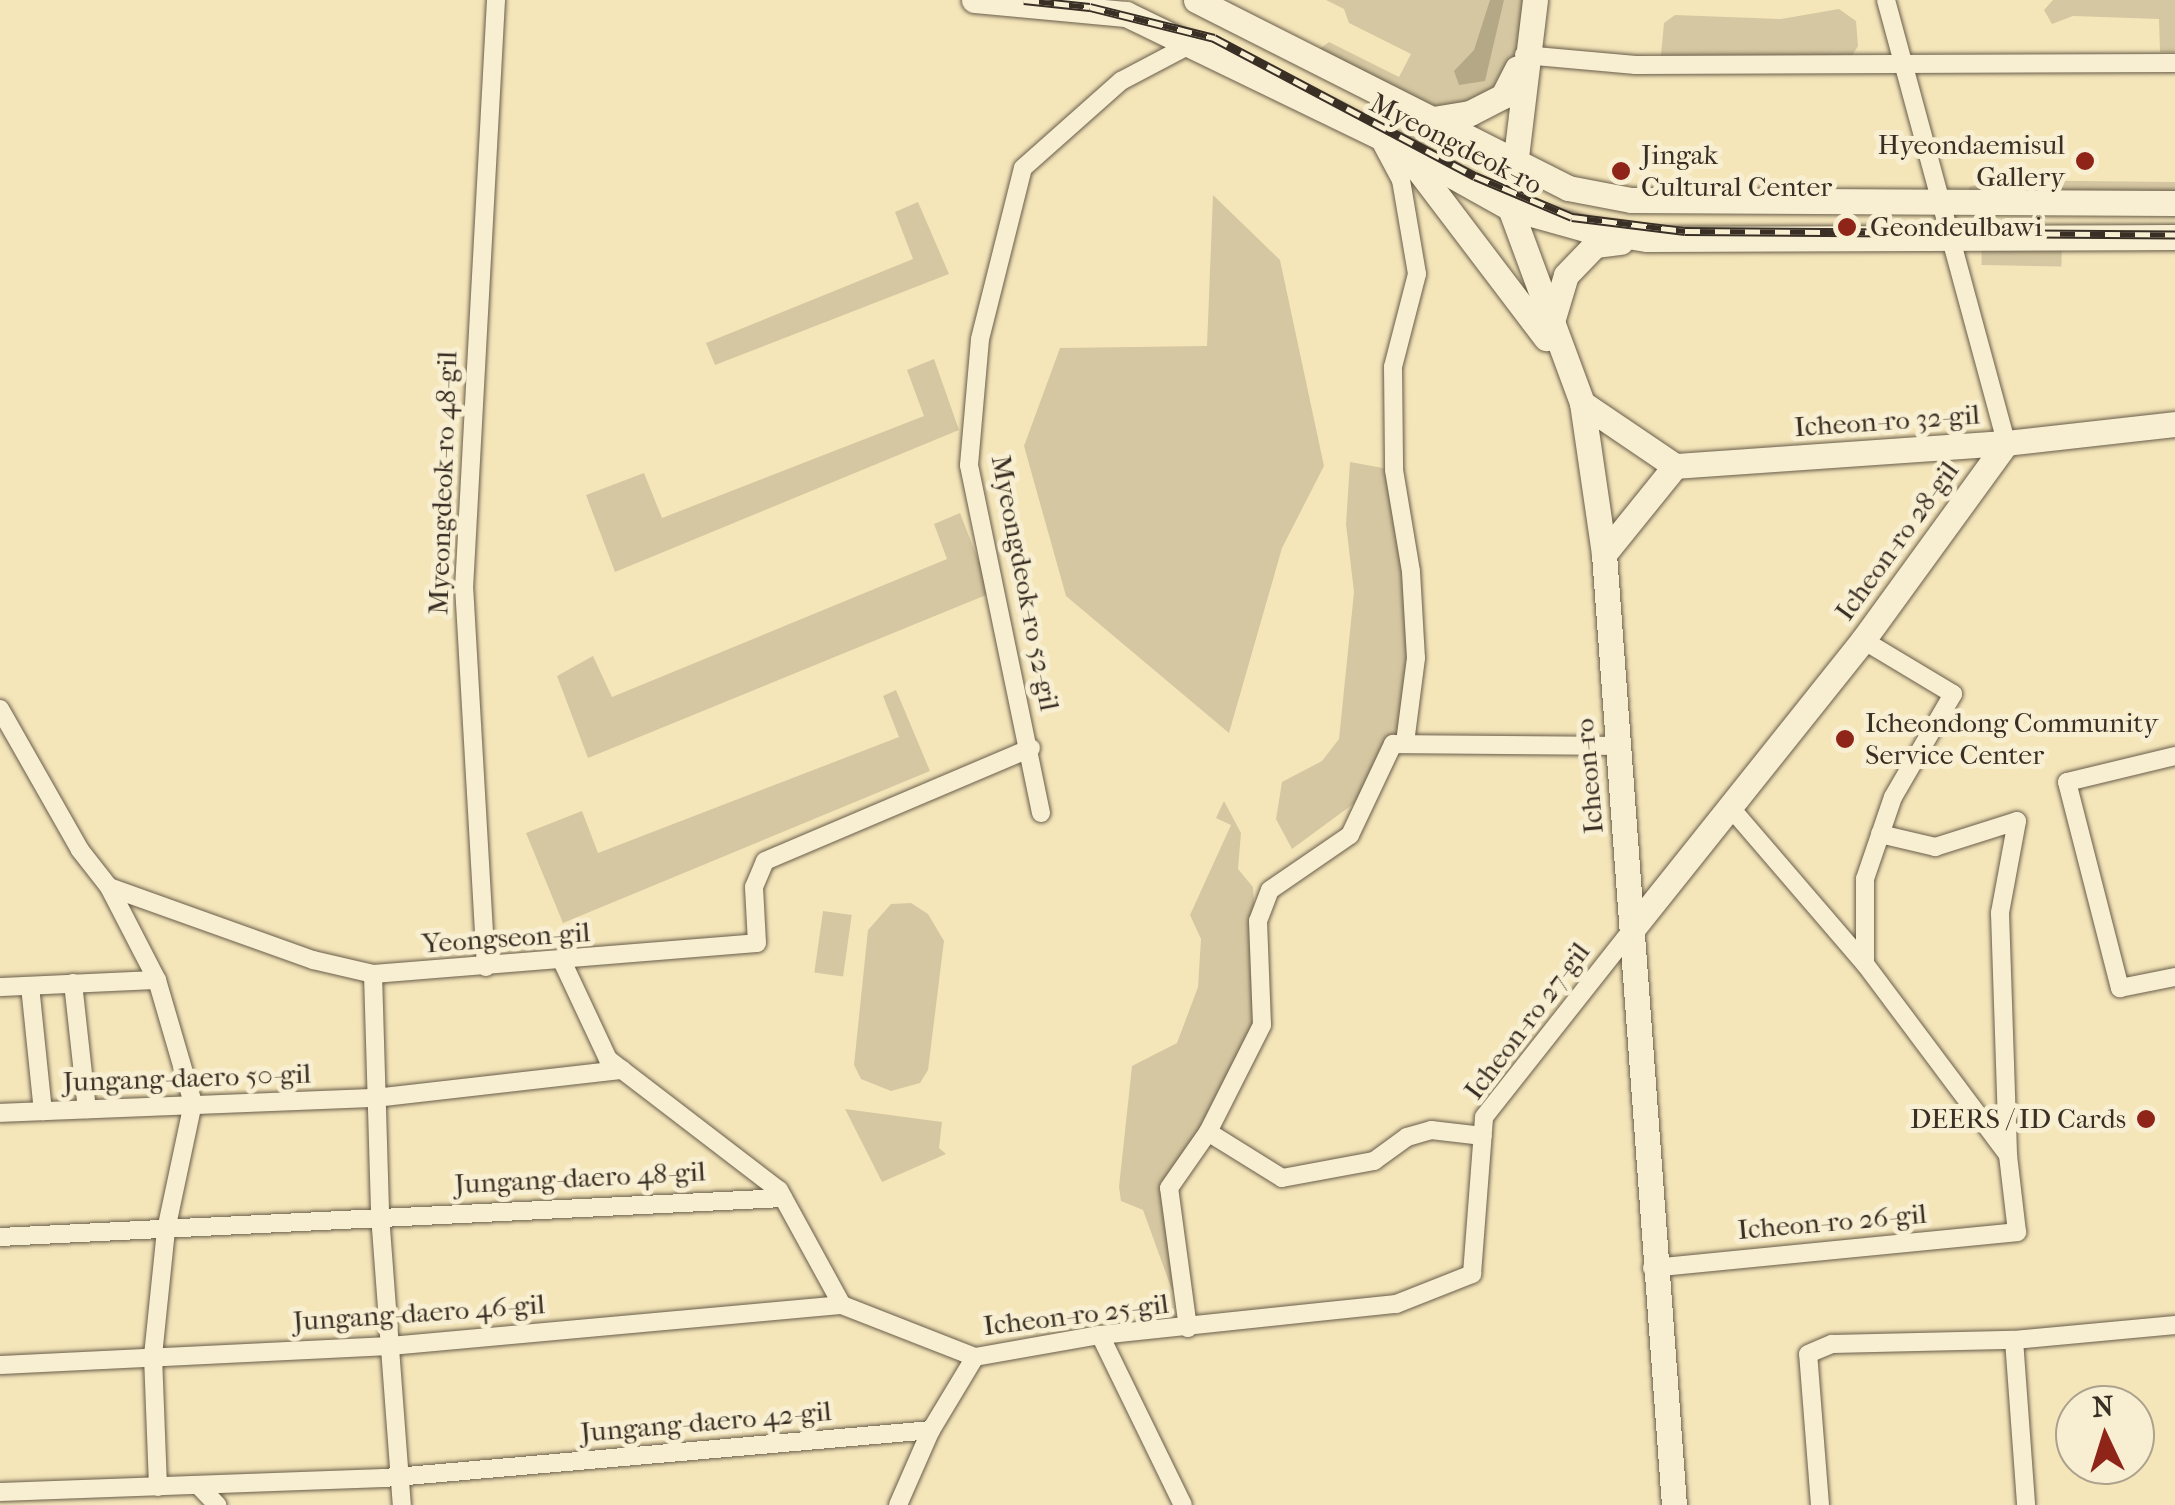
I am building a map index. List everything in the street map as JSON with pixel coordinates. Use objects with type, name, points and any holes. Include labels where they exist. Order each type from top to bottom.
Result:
[{"type":"main road","name":"Myeongdeok-ro","points":[[974,0],[1126,14],[1193,42],[1510,208],[1543,221],[1646,239],[1947,233],[2175,237]]},
{"type":"main road","name":"Icheon-ro","points":[[1535,0],[1524,55],[1510,208],[1582,403],[1604,554],[1615,746],[1634,928],[1652,1268],[1674,1505]]},
{"type":"main road","name":"Myeongdeok-ro","points":[[1202,1],[1514,164],[1568,188],[1631,200],[2175,204]]},
{"type":"main road","points":[[1193,42],[1202,1]]},
{"type":"main road","points":[[1433,119],[1470,113],[1503,96],[1524,55]]},
{"type":"main road","points":[[1389,142],[1568,366]]},
{"type":"main road","points":[[1551,324],[1566,275],[1595,244],[1646,239]]},
{"type":"main road","points":[[1582,403],[1675,466],[1604,554]]},
{"type":"main road","points":[[2006,442],[2175,424]]},
{"type":"main road","name":"Icheon-ro 32-gil","points":[[1675,466],[2006,442]]},
{"type":"main road","name":"Icheon-ro 28-gil","points":[[1634,928],[1863,640],[2006,442]]},
{"type":"street","name":"Myeongdeok-ro 48-gil","points":[[486,967],[464,589],[496,0]]},
{"type":"street","name":"Icheon-ro 32-gil","points":[[1886,0],[2006,442]]},
{"type":"street","name":"Myeongdeok-ro 52-gil","points":[[1041,812],[969,465],[980,339],[1023,168],[1121,82],[1193,42]]},
{"type":"street","points":[[1524,55],[1636,65],[1906,68],[2175,62]]},
{"type":"street","points":[[1389,142],[1401,180],[1417,274],[1393,367],[1394,470],[1411,572],[1416,658],[1406,743]]},
{"type":"street","points":[[1863,640],[1953,694],[1893,797],[1865,879],[1865,964]]},
{"type":"street","points":[[0,709],[20,736],[80,850],[108,887],[157,980],[193,1103],[166,1230],[153,1356],[168,1493]]},
{"type":"street","points":[[0,738],[20,736]]},
{"type":"street","points":[[1188,1328],[1170,1188],[1208,1132],[1262,1025],[1258,921],[1270,890],[1350,836],[1393,744],[1615,746]]},
{"type":"street","name":"Yeongseon-gil","points":[[108,887],[313,960],[373,974],[564,963],[756,943],[754,887],[765,861],[1030,748]]},
{"type":"street","points":[[2175,756],[2067,782],[2120,988],[2175,977]]},
{"type":"street","points":[[1729,806],[1865,964],[2008,1155]]},
{"type":"street","points":[[1880,834],[1935,846],[2017,822],[2000,913],[2008,1155]]},
{"type":"street","name":"Icheon-ro 27-gil","points":[[1472,1274],[1484,1117],[1634,928]]},
{"type":"street","points":[[564,963],[608,1059],[783,1198],[842,1305]]},
{"type":"street","points":[[373,974],[380,1215],[402,1505]]},
{"type":"street","points":[[0,987],[157,980]]},
{"type":"street","points":[[73,983],[87,1108]]},
{"type":"street","points":[[30,986],[43,1111]]},
{"type":"street","name":"Jungang-daero 50-gil","points":[[0,1113],[375,1098],[622,1070]]},
{"type":"street","points":[[1208,1132],[1282,1178],[1374,1161],[1408,1137],[1430,1130],[1483,1136]]},
{"type":"street","name":"Icheon-ro 26-gil","points":[[1652,1268],[2017,1232],[2008,1155]]},
{"type":"street","name":"Jungang-daero 48-gil","points":[[0,1237],[380,1215],[783,1198]]},
{"type":"street","name":"Icheon-ro 25-gil","points":[[842,1305],[975,1357],[1100,1336],[1396,1304],[1472,1274]]},
{"type":"street","name":"Jungang-daero 46-gil","points":[[0,1365],[392,1346],[842,1305]]},
{"type":"street","points":[[1820,1505],[1808,1354],[1832,1344],[2014,1340],[2175,1325]]},
{"type":"street","points":[[1100,1336],[1183,1505]]},
{"type":"street","points":[[2014,1340],[2026,1505]]},
{"type":"street","points":[[898,1505],[931,1430],[975,1357]]},
{"type":"street","name":"Jungang-daero 42-gil","points":[[0,1492],[44,1497],[168,1493],[198,1485],[400,1476],[931,1430]]},
{"type":"street","points":[[198,1485],[217,1505]]},
{"type":"shaded area","points":[[1326,0],[1536,0],[1503,96],[1433,119],[1310,56],[1329,42],[1399,77],[1411,54],[1349,23],[1344,9]]},
{"type":"shaded area","points":[[1490,0],[1504,0],[1485,81],[1459,85],[1454,71],[1474,50]]},
{"type":"shaded area","points":[[2053,0],[2175,0],[2175,52],[2160,52],[2159,19],[2073,16],[2052,24],[2044,10]]},
{"type":"shaded area","points":[[1839,9],[1856,21],[1858,46],[1846,66],[1660,65],[1664,23],[1675,15],[1781,19]]},
{"type":"shaded area","points":[[1993,180],[2175,182],[2175,203],[1970,203],[1969,187]]},
{"type":"shaded area","points":[[1213,195],[1280,260],[1324,466],[1282,548],[1229,733],[1066,596],[1024,446],[1060,348],[1207,346]]},
{"type":"shaded area","points":[[918,202],[949,274],[715,365],[706,343],[913,259],[895,212]]},
{"type":"shaded area","points":[[1982,234],[2062,235],[2061,266],[1981,265]]},
{"type":"shaded area","points":[[934,359],[959,430],[615,572],[586,495],[644,473],[662,518],[924,416],[907,370]]},
{"type":"shaded area","points":[[1350,462],[1394,470],[1411,572],[1405,743],[1393,744],[1375,788],[1292,849],[1276,819],[1282,782],[1322,761],[1339,739],[1354,592],[1346,524]]},
{"type":"shaded area","points":[[960,513],[991,593],[588,758],[557,676],[593,656],[612,697],[947,559],[934,524]]},
{"type":"shaded area","points":[[896,690],[930,771],[563,923],[526,833],[582,811],[598,853],[899,737],[883,696]]},
{"type":"shaded area","points":[[1224,801],[1241,833],[1238,869],[1253,887],[1262,1025],[1169,1188],[1185,1289],[1172,1290],[1143,1210],[1121,1201],[1119,1187],[1132,1066],[1177,1043],[1198,987],[1201,939],[1190,915],[1231,825],[1216,818]]},
{"type":"shaded area","points":[[911,903],[928,914],[944,941],[928,1070],[920,1083],[891,1091],[861,1079],[854,1065],[868,930],[891,904]]},
{"type":"shaded area","points":[[823,911],[852,915],[843,976],[814,972]]},
{"type":"shaded area","points":[[845,1109],[942,1122],[939,1148],[946,1154],[882,1182]]},
{"type":"railway","points":[[1024,0],[1090,7],[1214,38],[1475,176],[1572,217],[1685,231],[2175,234]]},
{"type":"place","name":"Hyeondaemisul Gallery","points":[[2085,161]]},
{"type":"place","name":"Jingak Cultural Center","points":[[1621,171]]},
{"type":"place","name":"Geondeulbawi","points":[[1847,227]]},
{"type":"place","name":"Icheondong Community Service Center","points":[[1845,739]]},
{"type":"place","name":"DEERS / ID Cards","points":[[2146,1119]]}]
